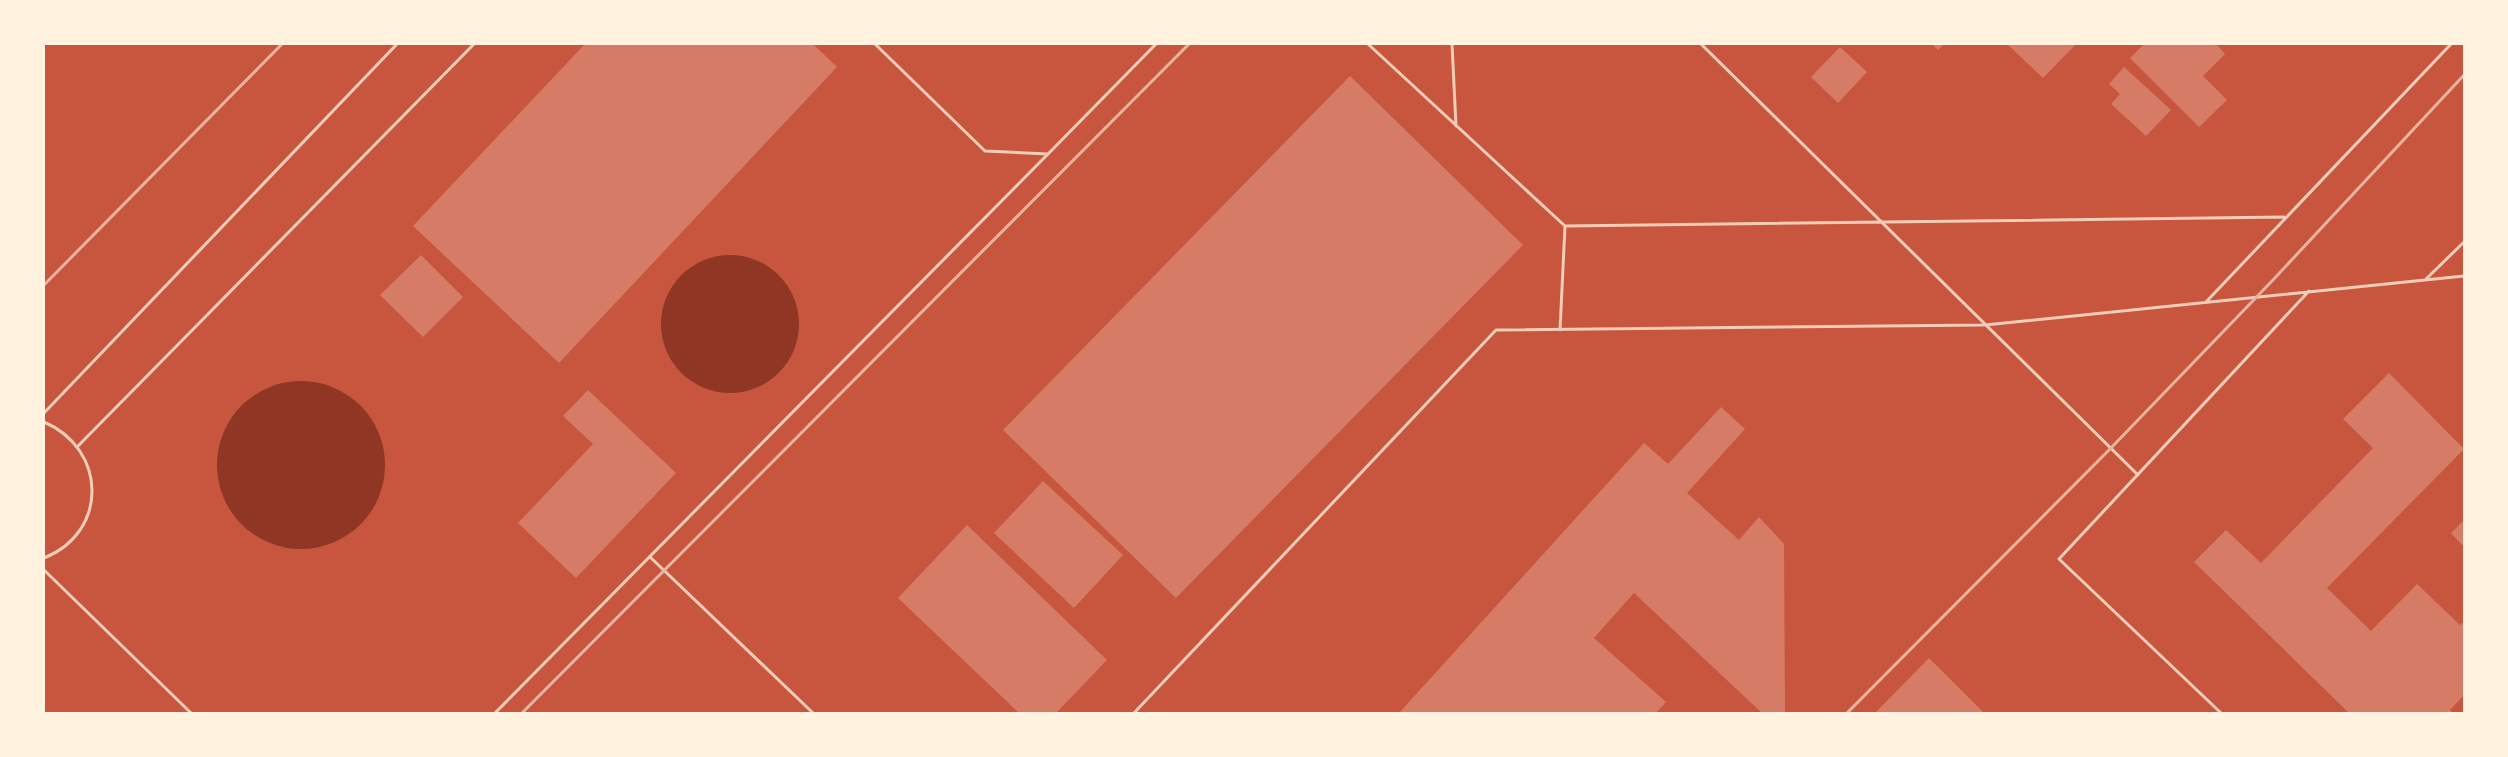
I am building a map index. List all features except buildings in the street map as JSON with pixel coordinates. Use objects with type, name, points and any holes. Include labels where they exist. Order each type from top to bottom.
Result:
[{"type":"lane","points":[[44,413],[396,44]]},
{"type":"lane","points":[[78,446],[474,44]]},
{"type":"lane","points":[[875,44],[985,151],[1048,154]]},
{"type":"lane","points":[[495,713],[1156,44]]},
{"type":"lane","points":[[1368,44],[1565,226],[2284,218]]},
{"type":"lane","points":[[1452,44],[1456,126]]},
{"type":"lane","points":[[1701,44],[2138,475]]},
{"type":"lane","points":[[2206,302],[2284,218],[2451,44]]},
{"type":"lane","points":[[1560,330],[1565,226]]},
{"type":"lane","points":[[2425,280],[2464,242]]},
{"type":"lane","points":[[1134,713],[1496,330],[1985,325],[2464,276]]},
{"type":"lane","points":[[2221,713],[2059,559],[2309,291]]},
{"type":"lane","points":[[44,422],[60,429],[78,446],[89,467],[93,491],[88,515],[76,536],[58,552],[44,558]]},
{"type":"lane","points":[[650,557],[813,713]]},
{"type":"lane","points":[[44,570],[190,713]]},
{"type":"shaded area","points":[[730,255],[750,258],[762,263],[779,275],[791,292],[796,304],[799,324],[796,344],[791,356],[779,373],[762,385],[750,390],[730,393],[710,390],[698,385],[681,373],[669,356],[664,344],[661,324],[664,304],[669,292],[681,275],[698,263],[710,258]]},
{"type":"shaded area","points":[[301,381],[325,385],[341,391],[354,400],[366,412],[375,425],[381,441],[385,465],[381,489],[375,505],[366,518],[354,530],[341,539],[325,545],[301,549],[277,545],[261,539],[248,530],[236,518],[227,505],[221,489],[217,465],[221,441],[227,425],[236,412],[248,400],[261,391],[277,385]]},
{"type":"railway","points":[[44,285],[282,44]]},
{"type":"railway","points":[[522,713],[1189,44]]},
{"type":"railway","points":[[1847,713],[2110,449],[2272,281],[2464,75]]}]
